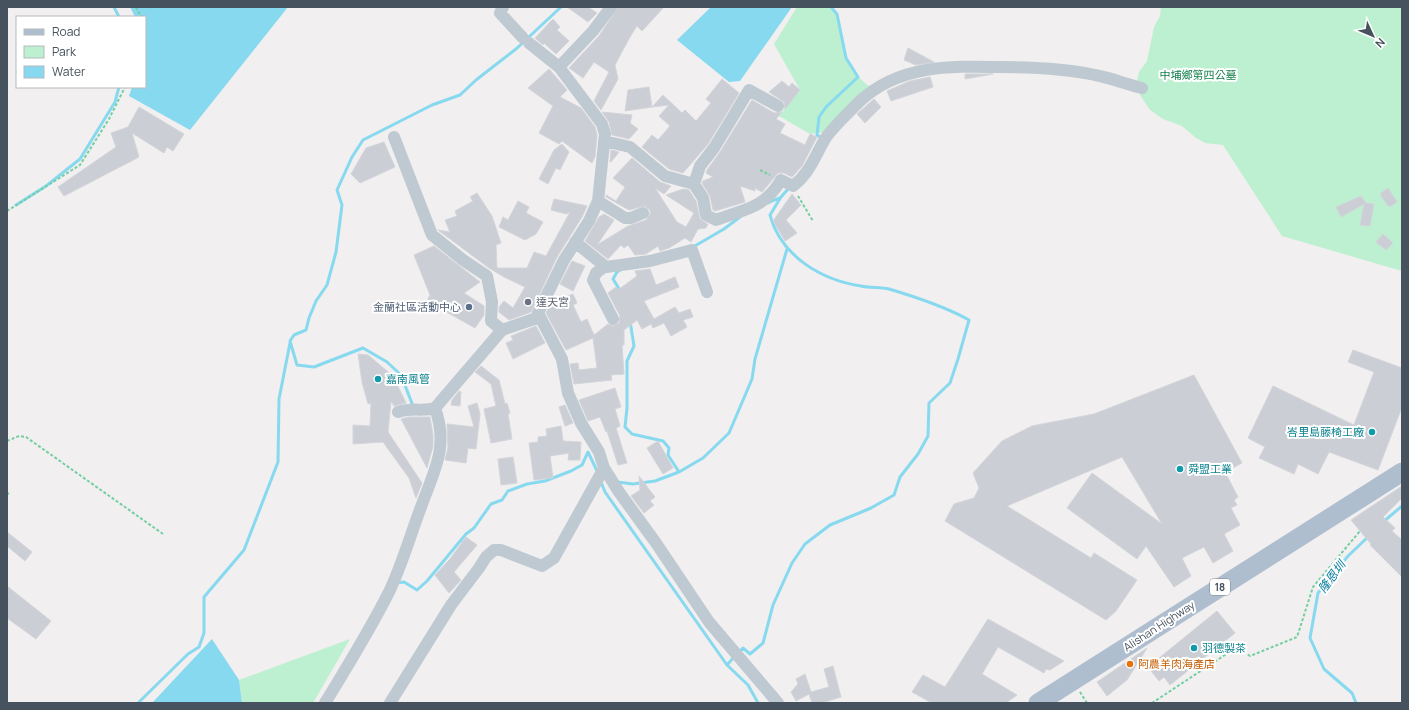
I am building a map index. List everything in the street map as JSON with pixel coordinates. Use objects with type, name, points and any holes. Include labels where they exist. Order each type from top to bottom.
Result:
[{"type":"main road","name":"Alishan Highway","points":[[1038,703],[1402,472]]},
{"type":"street","points":[[503,7],[500,13],[526,41],[559,67],[602,124],[605,134],[598,201],[589,221],[575,242],[538,313],[562,359],[568,393],[581,423],[599,452],[604,468],[619,492],[656,543],[709,622],[778,703]]},
{"type":"street","points":[[559,67],[593,31],[611,7]]},
{"type":"street","points":[[604,141],[630,147],[665,176],[694,184],[704,198],[706,215],[716,220],[751,209],[770,196],[781,180],[793,186],[804,178],[826,137],[860,101],[886,83],[926,69],[946,66],[1035,67],[1094,75],[1142,88]]},
{"type":"street","points":[[694,184],[700,166],[714,148],[749,90],[778,106]]},
{"type":"street","points":[[394,137],[432,235],[463,260],[487,276],[492,302],[491,321],[502,330]]},
{"type":"street","points":[[598,201],[625,218],[631,218],[643,213]]},
{"type":"street","points":[[575,242],[606,267],[650,261],[692,250],[707,292]]},
{"type":"street","points":[[605,266],[596,273],[593,280],[613,319]]},
{"type":"street","points":[[398,412],[409,409],[429,410],[435,408],[502,330],[540,317]]},
{"type":"street","points":[[325,703],[389,592],[430,486],[438,464],[441,439],[440,423],[435,408]]},
{"type":"street","points":[[390,703],[451,605],[480,568],[486,556],[494,550],[501,550],[538,565],[547,563],[554,558],[604,468]]},
{"type":"path","points":[[136,7],[140,16]]},
{"type":"path","points":[[7,211],[80,165],[110,120],[125,88]]},
{"type":"path","points":[[793,186],[813,221]]},
{"type":"path","points":[[7,441],[19,436],[26,437],[163,534]]},
{"type":"path","points":[[1152,703],[1237,647],[1250,656],[1297,637],[1313,587],[1360,531]]},
{"type":"green space","points":[[797,7],[831,7],[838,18],[844,51],[848,62],[856,74],[870,87],[826,132],[810,134],[779,116],[800,90],[774,44]]},
{"type":"green space","name":"中埔鄉第四公墓","points":[[1161,7],[1402,7],[1402,271],[1282,236],[1223,145],[1205,143],[1196,138],[1182,126],[1163,119],[1150,110],[1140,95],[1137,82],[1139,72],[1147,61],[1154,27],[1160,16]]},
{"type":"green space","points":[[350,639],[313,703],[242,703],[239,680]]},
{"type":"water","points":[[130,7],[288,7],[190,130],[129,96],[132,88],[146,88],[146,16],[134,16]]},
{"type":"water","points":[[711,7],[792,7],[740,81],[729,82],[677,40]]},
{"type":"water","points":[[212,639],[239,680],[242,703],[152,703]]},
{"type":"building","points":[[567,7],[588,7],[597,13],[588,22]]},
{"type":"building","points":[[618,7],[664,7],[642,31],[637,26],[630,37],[615,65],[618,79],[601,110],[594,101],[609,72],[594,62],[583,78],[569,68],[599,36]]},
{"type":"building","points":[[553,19],[560,27],[557,30],[569,41],[556,54],[544,43],[543,45],[535,38]]},
{"type":"building","points":[[908,48],[934,62],[916,65],[904,60]]},
{"type":"building","points":[[549,69],[567,90],[560,97],[581,108],[595,127],[597,135],[595,157],[592,163],[562,141],[559,144],[539,133],[553,106],[528,88]]},
{"type":"building","points":[[965,74],[993,74],[965,79]]},
{"type":"building","points":[[930,77],[933,87],[891,101],[887,91],[910,81]]},
{"type":"building","points":[[722,79],[739,93],[708,144],[683,173],[669,169],[642,147],[652,135],[658,140],[670,126],[659,116],[669,105],[652,107],[663,95],[682,113],[685,110],[696,121],[711,103],[706,99]]},
{"type":"building","points":[[782,81],[789,87],[792,83],[800,90],[785,109],[784,102],[769,92]]},
{"type":"building","points":[[649,87],[652,107],[625,111],[628,90]]},
{"type":"building","points":[[874,99],[881,107],[865,123],[857,114]]},
{"type":"building","points":[[752,100],[774,113],[782,112],[776,119],[785,124],[780,133],[805,145],[810,134],[817,137],[802,166],[792,177],[784,173],[778,173],[762,192],[755,188],[755,191],[740,186],[745,202],[715,211],[713,210],[710,196],[702,183],[703,181],[713,177],[706,173],[707,170],[720,152]]},
{"type":"building","points":[[139,107],[184,134],[173,151],[167,147],[164,153],[132,133],[139,157],[64,196],[58,187],[116,147],[111,133],[128,127]]},
{"type":"building","points":[[602,112],[632,115],[630,123],[638,129],[629,139],[612,135],[609,122]]},
{"type":"building","points":[[384,142],[395,167],[360,183],[351,174],[366,148]]},
{"type":"building","points":[[562,144],[569,152],[560,170],[556,168],[548,184],[539,179],[554,150]]},
{"type":"building","points":[[611,150],[619,152],[610,162]]},
{"type":"building","points":[[632,158],[660,182],[671,186],[664,194],[655,188],[677,222],[686,227],[694,213],[666,195],[683,189],[689,190],[696,201],[700,219],[708,224],[706,228],[698,229],[691,242],[685,238],[669,248],[660,251],[658,246],[646,254],[635,255],[628,245],[624,248],[621,245],[608,259],[585,241],[599,217],[604,214],[614,220],[597,245],[628,226],[646,220],[650,214],[650,210],[644,206],[629,210],[606,197],[606,195],[616,201],[625,187],[613,178]]},
{"type":"building","points":[[1388,188],[1397,202],[1391,206],[1388,206],[1381,196],[1381,193]]},
{"type":"building","points":[[477,193],[492,216],[501,243],[496,245],[497,268],[527,268],[534,252],[546,256],[570,212],[566,214],[551,210],[554,199],[587,206],[582,217],[557,257],[531,312],[509,320],[499,312],[499,307],[504,301],[513,308],[525,287],[489,268],[438,230],[450,232],[445,220],[457,216],[455,211],[473,201],[470,197]]},
{"type":"building","points":[[792,194],[801,205],[786,220],[797,233],[785,241],[773,221]]},
{"type":"building","points":[[1361,196],[1366,203],[1374,204],[1370,226],[1360,225],[1364,204],[1341,217],[1336,207]]},
{"type":"building","points":[[518,201],[529,207],[526,213],[543,222],[536,234],[525,240],[499,227],[503,217],[508,220]]},
{"type":"building","points":[[1383,234],[1393,243],[1386,250],[1376,242]]},
{"type":"building","points":[[434,246],[480,282],[464,293],[484,306],[484,315],[475,328],[427,301],[430,295],[414,255]]},
{"type":"building","points":[[572,261],[585,266],[573,291],[560,284]]},
{"type":"building","points":[[650,269],[656,285],[675,277],[679,287],[644,301],[654,319],[675,307],[679,313],[690,309],[693,317],[683,320],[687,327],[671,336],[664,323],[653,328],[651,324],[642,329],[637,320],[624,330],[624,345],[622,345],[624,374],[611,375],[612,380],[574,384],[570,364],[578,363],[579,370],[597,368],[593,338],[566,350],[546,313],[551,303],[573,294],[577,303],[573,305],[581,322],[587,319],[594,335],[608,324],[613,326],[619,323],[620,316],[608,293],[616,287],[618,290],[637,276],[635,271]]},
{"type":"building","points":[[536,326],[545,343],[513,359],[506,343],[513,340],[511,336]]},
{"type":"building","points":[[1353,350],[1402,368],[1402,407],[1378,470],[1329,452],[1318,474],[1298,464],[1294,474],[1259,458],[1265,447],[1248,438],[1273,386],[1354,425],[1374,372],[1348,362]]},
{"type":"building","points":[[358,354],[368,355],[393,376],[406,403],[394,406],[391,401],[388,432],[422,483],[416,498],[409,478],[383,442],[353,444],[353,425],[370,426],[371,403],[368,404],[362,382]]},
{"type":"building","points":[[481,366],[499,380],[505,404],[507,403],[510,413],[508,414],[512,439],[491,443],[484,409],[496,406],[491,384],[475,372]]},
{"type":"building","points":[[1194,375],[1242,463],[1225,472],[1238,497],[1234,500],[1237,505],[1231,508],[1240,525],[1224,534],[1233,551],[1213,563],[1204,547],[1182,558],[1191,576],[1174,587],[1146,546],[1137,559],[1067,508],[1092,473],[1162,524],[1122,457],[1007,506],[1091,558],[1094,553],[1137,580],[1116,611],[1106,620],[945,521],[954,504],[974,498],[979,488],[973,473],[1002,441],[1032,426],[1094,414]]},
{"type":"building","points":[[615,388],[621,407],[615,409],[620,426],[616,428],[627,463],[618,465],[607,431],[606,432],[600,417],[588,421],[579,400]]},
{"type":"building","points":[[459,391],[461,392],[460,406],[451,405],[452,400]]},
{"type":"building","points":[[477,403],[480,414],[476,449],[468,448],[466,463],[445,460],[448,447],[447,424],[474,427],[468,406]]},
{"type":"building","points":[[565,405],[573,423],[565,426],[559,407]]},
{"type":"building","points":[[409,417],[430,417],[433,446],[427,468],[401,419]]},
{"type":"building","points":[[561,426],[563,441],[581,442],[580,460],[568,460],[569,453],[550,456],[553,478],[534,480],[529,443],[538,442],[538,437],[547,436],[546,429]]},
{"type":"building","points":[[658,441],[673,468],[663,474],[647,448]]},
{"type":"building","points":[[513,457],[517,483],[501,485],[498,459]]},
{"type":"building","points":[[639,476],[655,497],[650,501],[654,505],[644,513],[631,496],[640,490]]},
{"type":"building","points":[[1402,486],[1402,498],[1383,517],[1395,528],[1392,531],[1402,540],[1402,577],[1370,545],[1371,544],[1351,520]]},
{"type":"building","points":[[7,532],[32,552],[25,561],[7,546]]},
{"type":"building","points":[[466,537],[477,545],[454,572],[461,580],[449,593],[435,575],[450,559]]},
{"type":"building","points":[[7,586],[51,621],[36,639],[7,618]]},
{"type":"building","name":"羽德製茶","points":[[1217,611],[1235,633],[1170,685],[1164,677],[1159,681],[1148,667]]},
{"type":"building","points":[[988,619],[1064,661],[1050,670],[1046,669],[1044,673],[998,647],[982,674],[1017,695],[1006,703],[932,703],[912,692],[923,675],[945,687]]},
{"type":"building","name":"阿農羊肉海產店","points":[[1147,648],[1127,680],[1107,696],[1097,682]]},
{"type":"building","points":[[833,666],[841,697],[821,703],[812,703],[809,694],[796,701],[791,692],[798,684],[796,679],[805,674],[811,692],[829,687],[824,669]]},
{"type":"waterway","points":[[114,7],[118,16]]},
{"type":"waterway","points":[[413,406],[401,375],[387,362],[363,348],[314,367],[297,365],[290,341],[294,335],[306,330],[316,301],[327,285],[336,252],[342,205],[337,190],[352,157],[363,140],[432,105],[460,95],[476,80],[516,49],[561,7]]},
{"type":"waterway","points":[[822,138],[817,135],[819,117],[826,107],[858,77],[846,58],[837,14],[831,7]]},
{"type":"waterway","points":[[16,205],[46,186],[80,159],[115,102],[119,88]]},
{"type":"waterway","points":[[739,652],[743,648],[750,654],[763,643],[773,605],[792,563],[805,544],[830,525],[871,508],[894,495],[900,477],[918,454],[928,436],[929,403],[950,383],[969,320],[940,306],[886,288],[861,286],[831,278],[805,264],[783,243],[775,230],[770,215],[781,197],[789,188]]},
{"type":"waterway","points":[[768,203],[779,198]]},
{"type":"waterway","points":[[693,247],[724,229],[740,217]]},
{"type":"waterway","points":[[617,482],[633,484],[655,481],[679,472],[703,458],[729,433],[752,379],[755,359],[787,249]]},
{"type":"waterway","points":[[621,292],[613,279],[617,272],[622,269]]},
{"type":"waterway","points":[[630,321],[634,346],[627,361],[627,408],[625,427],[632,434],[663,441],[669,448],[668,455],[679,472]]},
{"type":"waterway","points":[[139,702],[188,654],[199,647],[204,633],[204,597],[244,550],[278,462],[279,399],[290,343]]},
{"type":"waterway","points":[[396,583],[404,582],[417,590],[427,581],[466,534],[474,528],[491,504],[502,500],[508,491],[527,484],[545,481],[571,471],[582,465],[588,452],[598,473]]},
{"type":"waterway","points":[[601,482],[605,492],[727,665]]},
{"type":"waterway","name":"隆恩圳","points":[[1383,522],[1402,506]]},
{"type":"waterway","name":"隆恩圳","points":[[1356,703],[1352,693],[1324,669],[1310,638],[1318,593],[1348,556],[1369,536]]},
{"type":"waterway","points":[[735,656],[727,665],[748,685],[758,703]]},
{"type":"place","name":"達天宮","points":[[528,302]]},
{"type":"place","name":"金蘭社區活動中心","points":[[469,307]]},
{"type":"place","name":"嘉南風管","points":[[378,379]]},
{"type":"place","name":"峇里島藤椅工廠","points":[[1372,432]]},
{"type":"place","name":"舜盟工業","points":[[1180,469]]},
{"type":"place","name":"羽德製茶","points":[[1194,648]]},
{"type":"place","name":"阿農羊肉海產店","points":[[1130,664]]}]
